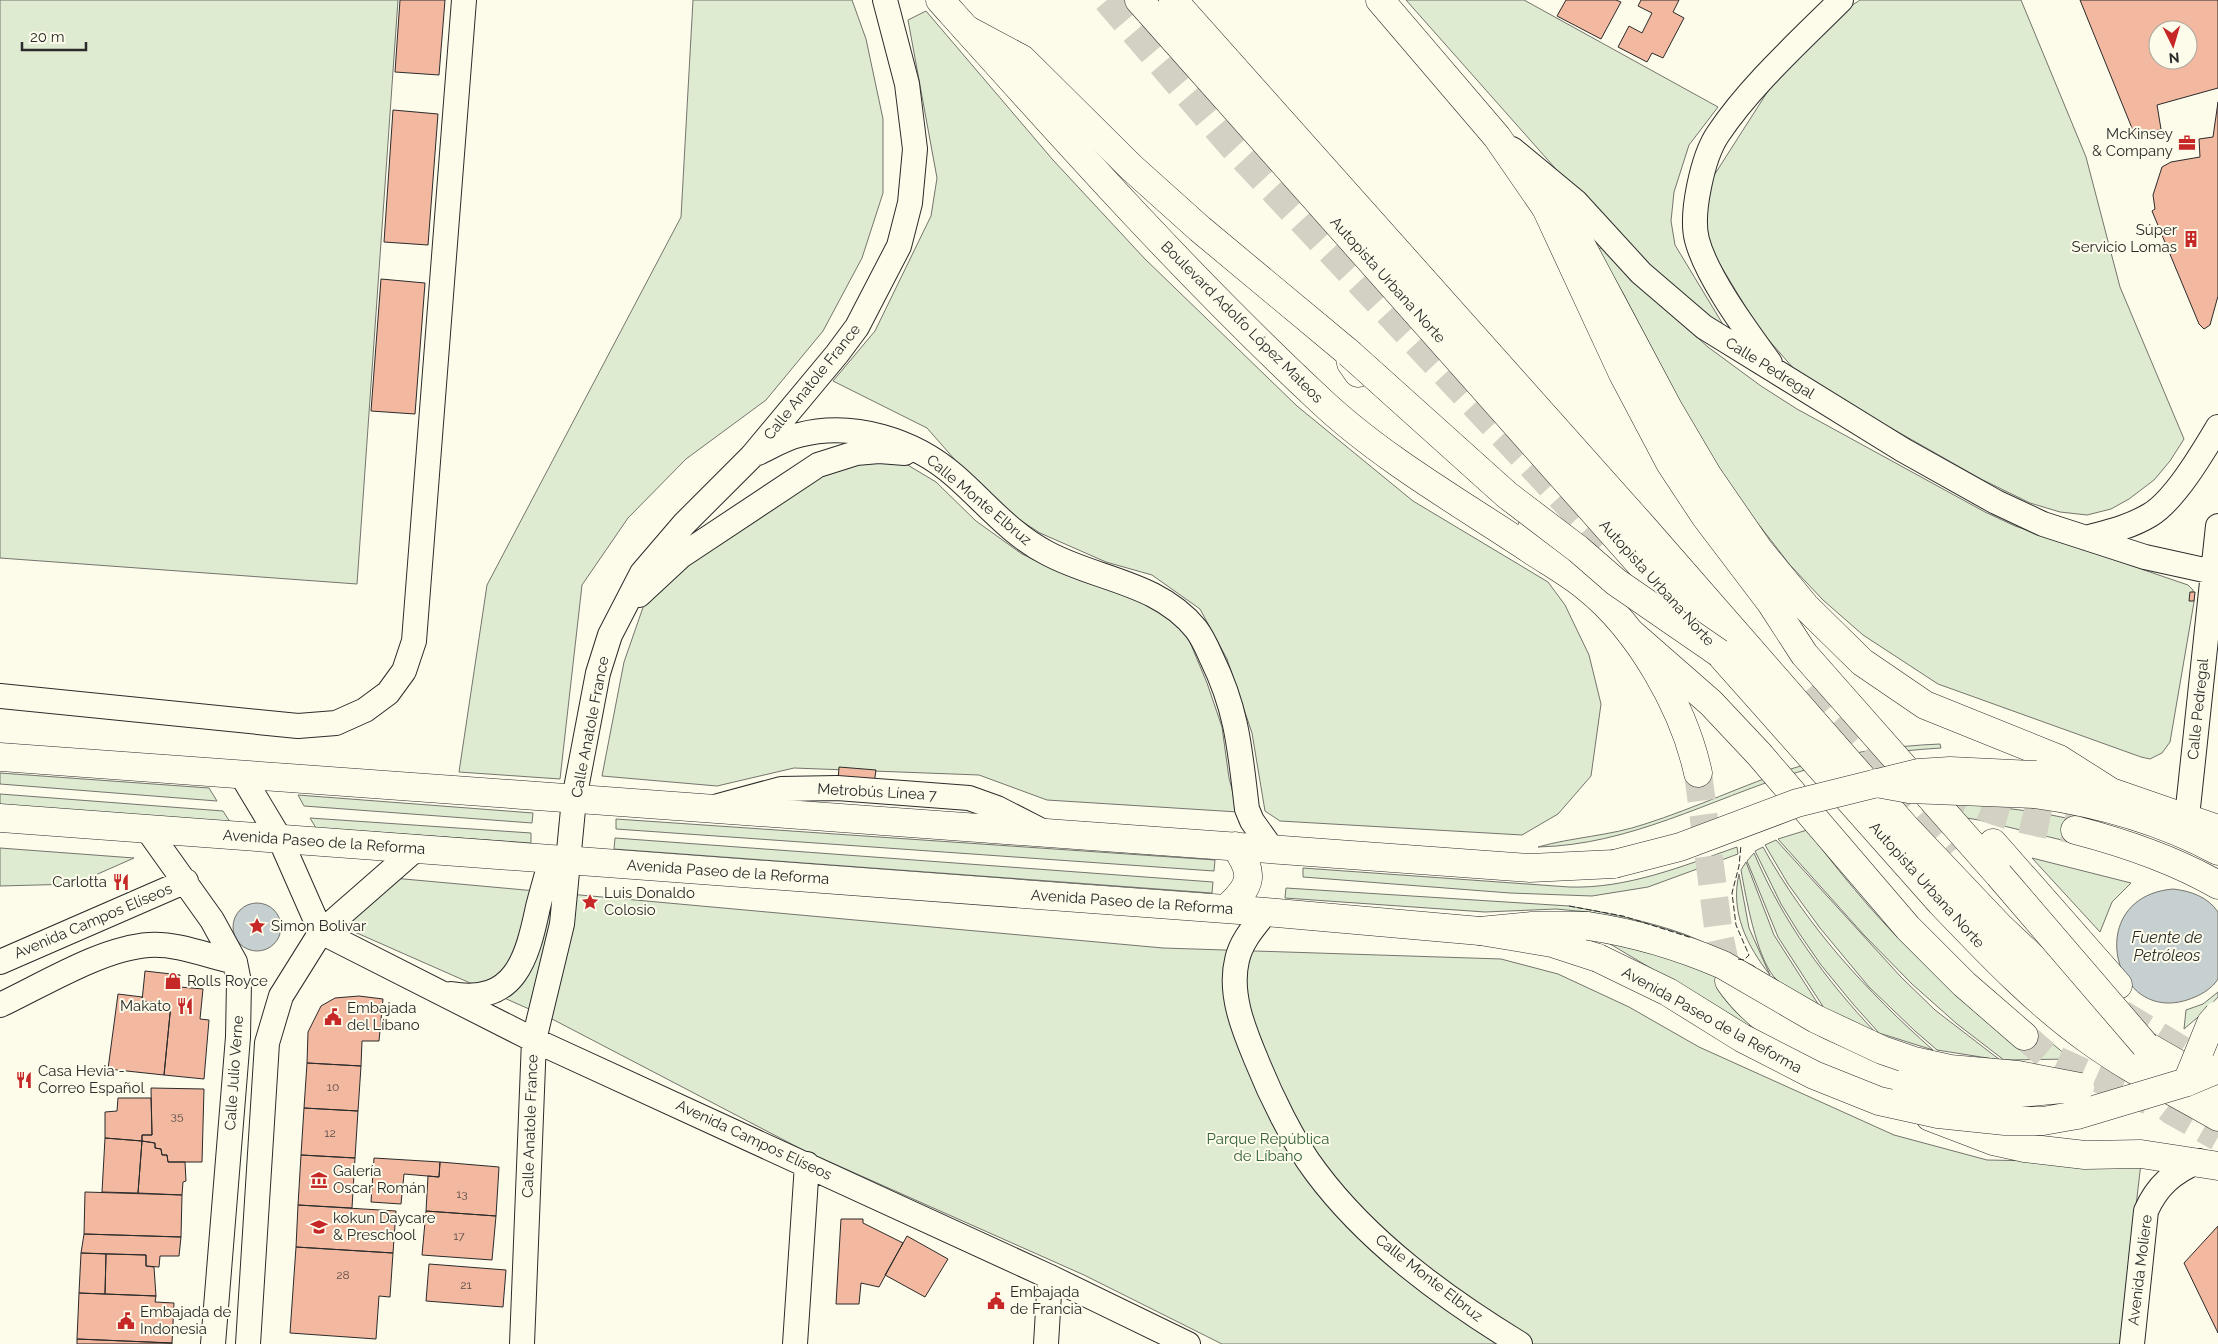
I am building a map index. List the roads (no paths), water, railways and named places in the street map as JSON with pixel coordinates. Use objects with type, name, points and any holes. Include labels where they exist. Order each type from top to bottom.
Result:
[{"type":"main road","name":"Boulevard Adolfo López Mateos","points":[[940,0],[1097,174],[1245,330],[1329,409],[1402,464],[1587,587],[1632,633]]},
{"type":"main road","name":"Autopista Urbana Norte","points":[[1139,0],[1941,903],[2022,985],[2089,1040],[2137,1071],[2218,1117]]},
{"type":"main road","name":"Autopista Urbana Norte","points":[[1173,0],[1643,527],[1913,835],[1999,926],[2054,978],[2107,1020],[2218,1087]]},
{"type":"main road","points":[[1380,0],[1497,137],[1546,208],[1596,319],[1670,463],[1705,516],[1771,603],[1804,654],[2146,1045]]},
{"type":"main road","points":[[966,29],[1022,59],[1067,105],[1200,229],[1349,353],[1475,468],[1616,582],[1719,652]]},
{"type":"main road","points":[[1546,208],[1578,238],[1674,418],[1720,496],[1781,578],[1831,632],[1869,667],[1925,705],[2059,759],[2111,792]]},
{"type":"main road","points":[[1349,353],[1356,370],[1370,387],[1426,439],[1568,560],[1583,576],[1587,587]]},
{"type":"main road","points":[[1426,439],[1475,468]]},
{"type":"main road","points":[[1771,603],[1813,641],[1866,696],[2118,985]]},
{"type":"main road","points":[[1632,633],[1682,718],[1692,746],[1698,773]]},
{"type":"main road","points":[[1632,633],[1711,703],[1759,754],[1908,928],[1964,984],[2024,1036]]},
{"type":"main road","points":[[0,757],[1530,868],[1587,867],[1648,857],[1796,803],[1918,773],[1950,771],[2036,775],[2111,792],[2218,829]]},
{"type":"main road","points":[[1876,783],[1909,789],[2042,795],[2101,805],[2152,822],[2218,851]]},
{"type":"main road","name":"Avenida Paseo de la Reforma","points":[[0,818],[1227,908],[1480,930],[1552,943],[1598,958],[1668,992],[1742,1038],[1814,1075],[1870,1098],[1907,1096],[1968,1118],[2043,1120],[2076,1115],[2139,1094],[2187,1082],[2218,1068]]},
{"type":"main road","points":[[2075,830],[2122,843],[2185,866],[2218,885]]},
{"type":"main road","points":[[1227,908],[1242,895],[1248,879],[1246,862],[1235,846]]},
{"type":"main road","points":[[1480,930],[1532,926],[1588,926],[1647,937],[1701,955],[1723,965],[1849,1036],[1914,1061],[1950,1069],[2018,1075],[2080,1087],[2139,1094]]},
{"type":"main road","points":[[1729,982],[1741,999],[1778,1029],[1993,1141],[2025,1148],[2085,1155],[2141,1154],[2208,1164]]},
{"type":"main road","points":[[2187,1082],[2210,1023],[2218,1015]]},
{"type":"main road","points":[[1907,1096],[2000,1095],[2080,1087]]},
{"type":"street","points":[[0,696],[298,726],[336,723],[365,710],[388,693],[404,671],[414,640],[464,0]]},
{"type":"street","name":"Calle Anatole France","points":[[522,1344],[534,1040],[562,924],[560,859],[574,799],[598,673],[610,636],[631,591],[654,556],[752,456],[799,402],[857,327],[882,283],[899,246],[906,224],[912,189],[915,149],[907,84],[885,0]]},
{"type":"street","points":[[1777,373],[1734,312],[1711,272],[1696,240],[1694,215],[1699,186],[1717,135],[1760,82],[1841,0]]},
{"type":"street","name":"Calle Pedregal","points":[[1497,137],[1576,202],[1641,273],[1704,327],[1903,450],[1996,502],[2043,524],[2145,557],[2215,572]]},
{"type":"street","points":[[2086,538],[2120,529],[2152,514],[2182,483],[2218,427]]},
{"type":"street","name":"Calle Monte Elbruz","points":[[752,456],[799,435],[845,432],[884,437],[930,457],[956,476],[999,519],[1026,541],[1069,563],[1157,596],[1197,630],[1221,678],[1232,704],[1238,728],[1247,809],[1252,821],[1272,849]]},
{"type":"street","points":[[621,612],[681,556],[818,465],[845,456],[878,451],[930,457]]},
{"type":"street","name":"Calle Pedregal","points":[[2187,817],[2212,636],[2218,526]]},
{"type":"street","points":[[241,774],[280,839],[320,932]]},
{"type":"street","name":"Calle Julio Verne","points":[[147,829],[186,881],[212,920],[235,962],[239,982],[238,1037],[213,1344]]},
{"type":"street","name":"Calle Julio Verne","points":[[248,1344],[267,1043],[282,996],[320,932],[417,848]]},
{"type":"street","points":[[441,992],[468,997],[484,994],[501,988],[519,970],[560,859]]},
{"type":"street","name":"Avenida Campos Elíseos","points":[[0,962],[186,881]]},
{"type":"street","name":"Calle Monte Elbruz","points":[[1266,912],[1242,945],[1237,959],[1235,976],[1240,1017],[1260,1068],[1315,1171],[1340,1201],[1396,1256],[1461,1306],[1520,1344]]},
{"type":"street","name":"Avenida Campos Elíseos","points":[[320,932],[360,954],[441,992],[534,1040],[807,1164],[1050,1277],[1188,1344]]},
{"type":"street","points":[[0,1005],[107,954],[149,945],[178,948],[235,962]]},
{"type":"street","points":[[795,1344],[807,1164]]},
{"type":"street","name":"Avenida Moliere","points":[[2132,1344],[2146,1211],[2165,1181],[2184,1168],[2208,1164]]},
{"type":"street","points":[[1046,1344],[1050,1277]]},
{"type":"water","name":"Fuente de Petróleos","points":[[2173,889],[2186,891],[2204,899],[2218,912],[2218,979],[2196,997],[2187,1000],[2161,1002],[2140,994],[2126,978],[2118,956],[2118,934],[2126,913],[2144,897]]},
{"type":"water","points":[[252,903],[262,903],[274,910],[281,922],[281,932],[274,944],[262,951],[252,951],[244,947],[237,940],[233,932],[233,922],[237,914],[244,907]]},
{"type":"tunnel","points":[[1107,0],[1232,146],[1604,543]]},
{"type":"tunnel","points":[[1805,692],[1949,855]]},
{"type":"tunnel","points":[[1698,773],[1719,935],[1729,981]]},
{"type":"tunnel","points":[[1945,786],[1976,804],[1992,810],[2075,830]]},
{"type":"tunnel","points":[[2122,1014],[2207,1065]]},
{"type":"tunnel","points":[[2024,1036],[2047,1056],[2149,1101]]},
{"type":"tunnel","points":[[2134,1082],[2172,1111],[2218,1137]]},
{"type":"place","name":"McKinsey & Company","points":[[2187,143]]},
{"type":"place","name":"Súper Servicio Lomas","points":[[2191,239]]},
{"type":"place","name":"Carlotta","points":[[121,882]]},
{"type":"place","name":"Luis Donaldo Colosio","points":[[590,902]]},
{"type":"place","name":"Simon Bolivar","points":[[257,926]]},
{"type":"place","name":"Rolls Royce","points":[[173,981]]},
{"type":"place","name":"Makato","points":[[185,1006]]},
{"type":"place","name":"Embajada del Líbano","points":[[333,1017]]},
{"type":"place","name":"Casa Hevia - Correo Español","points":[[24,1080]]},
{"type":"place","name":"Galería Oscar Román","points":[[319,1180]]},
{"type":"place","name":"kokun Daycare & Preschool","points":[[319,1227]]},
{"type":"place","name":"Embajada de Francia","points":[[996,1301]]},
{"type":"place","name":"Embajada de Indonesia","points":[[126,1321]]},
{"type":"park label","name":"Parque República de Líbano","points":[[1268,1148]]}]
